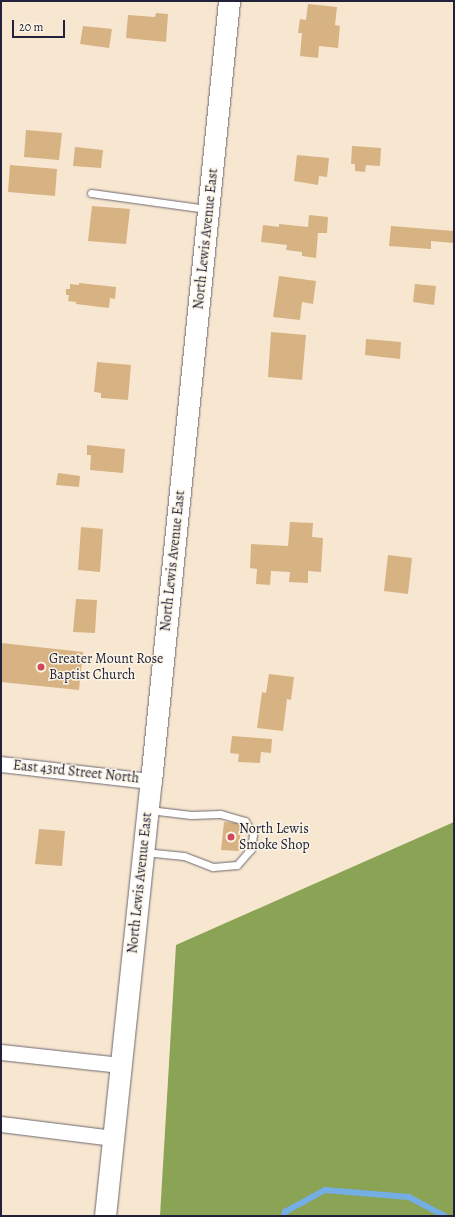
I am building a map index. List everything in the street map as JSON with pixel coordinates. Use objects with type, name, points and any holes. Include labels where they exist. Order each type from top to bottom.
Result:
[{"type":"main road","name":"North Lewis Avenue East","points":[[105,1216],[112,1138],[151,780],[229,1]]},
{"type":"street","name":"East 43rd Street North","points":[[1,764],[151,780]]},
{"type":"street","points":[[1,1052],[120,1065]]},
{"type":"street","points":[[1,1124],[112,1138]]},
{"type":"lane","points":[[91,193],[209,209]]},
{"type":"lane","points":[[143,852],[184,856],[213,867],[237,865],[251,849],[253,834],[245,821],[220,814],[191,815],[147,810]]},
{"type":"green space","points":[[454,822],[454,1216],[160,1216],[176,945]]},
{"type":"building","points":[[308,4],[337,7],[335,25],[340,26],[338,48],[319,46],[318,58],[300,56],[302,33],[298,33],[300,19],[306,20]]},
{"type":"building","points":[[156,13],[168,14],[166,42],[126,38],[128,15],[155,17]]},
{"type":"building","points":[[83,26],[112,29],[109,48],[80,44]]},
{"type":"building","points":[[26,130],[62,133],[59,160],[24,157]]},
{"type":"building","points":[[352,146],[381,148],[380,166],[366,165],[365,172],[355,171],[355,164],[351,164]]},
{"type":"building","points":[[75,147],[103,150],[101,168],[73,166]]},
{"type":"building","points":[[297,155],[329,158],[327,177],[319,176],[318,185],[294,181]]},
{"type":"building","points":[[10,165],[57,169],[55,196],[8,192]]},
{"type":"building","points":[[92,206],[130,209],[126,244],[88,241]]},
{"type":"building","points":[[309,215],[328,217],[327,233],[318,233],[316,258],[302,256],[302,252],[286,250],[287,245],[261,242],[263,225],[279,227],[279,224],[308,227]]},
{"type":"building","points":[[391,226],[454,231],[454,243],[431,241],[431,249],[389,246]]},
{"type":"building","points":[[279,276],[316,281],[313,304],[302,302],[300,320],[273,317]]},
{"type":"building","points":[[79,283],[116,287],[115,299],[110,298],[109,308],[76,304],[76,302],[68,301],[69,295],[66,295],[66,289],[70,289],[70,284],[79,285]]},
{"type":"building","points":[[415,284],[436,286],[434,305],[413,302]]},
{"type":"building","points":[[271,332],[306,335],[302,380],[268,377]]},
{"type":"building","points":[[366,339],[401,342],[400,359],[365,355]]},
{"type":"building","points":[[97,362],[131,365],[128,400],[101,398],[101,393],[94,392]]},
{"type":"building","points":[[87,445],[125,449],[123,473],[90,470],[91,455],[87,455]]},
{"type":"building","points":[[58,473],[80,476],[79,487],[56,485]]},
{"type":"building","points":[[290,522],[313,523],[312,537],[323,538],[321,572],[308,571],[308,583],[289,582],[290,572],[271,571],[270,585],[256,584],[257,569],[250,568],[251,544],[288,546]]},
{"type":"building","points":[[81,527],[103,529],[100,572],[78,570]]},
{"type":"building","points":[[388,555],[412,558],[408,594],[384,591]]},
{"type":"building","points":[[76,599],[97,600],[95,633],[73,632]]},
{"type":"building","name":"Greater Mount Rose Baptist Church","points":[[1,643],[83,652],[79,690],[1,682]]},
{"type":"building","points":[[269,674],[294,677],[291,700],[287,699],[283,731],[257,728],[262,692],[266,693]]},
{"type":"building","points":[[232,736],[272,739],[271,753],[261,752],[260,763],[238,762],[239,754],[230,753]]},
{"type":"building","name":"North Lewis Smoke Shop","points":[[224,822],[241,823],[239,851],[221,850]]},
{"type":"building","points":[[39,829],[65,831],[62,866],[35,864]]},
{"type":"waterway","points":[[284,1216],[285,1212],[325,1190],[409,1197],[445,1216]]},
{"type":"place","name":"Greater Mount Rose Baptist Church","points":[[41,667]]},
{"type":"place","name":"North Lewis Smoke Shop","points":[[231,837]]}]
